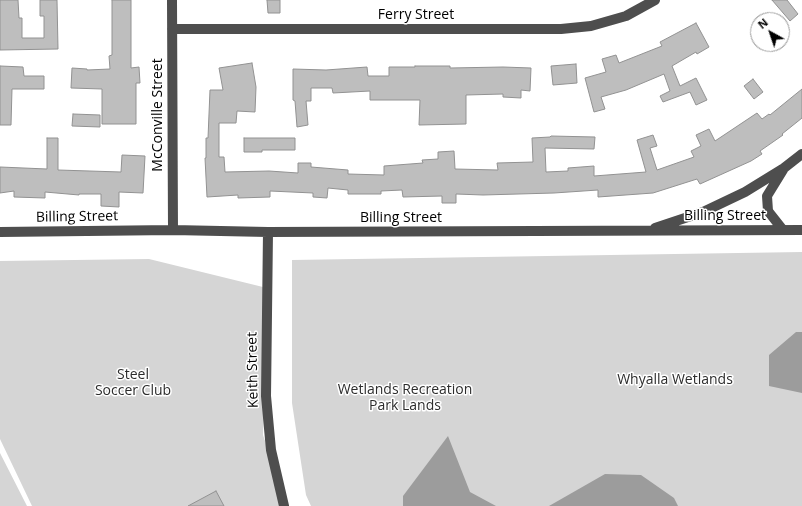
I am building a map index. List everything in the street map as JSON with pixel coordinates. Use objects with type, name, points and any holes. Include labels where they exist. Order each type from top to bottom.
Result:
[{"type":"street","name":"McConville Street","points":[[172,0],[173,230]]},
{"type":"street","name":"Ferry Street","points":[[172,29],[562,29],[590,26],[626,16],[655,0]]},
{"type":"street","points":[[644,231],[703,212],[745,192],[784,168],[802,154]]},
{"type":"street","points":[[783,230],[768,211],[767,196],[784,168]]},
{"type":"street","name":"Billing Street","points":[[0,232],[173,230],[268,232],[802,230]]},
{"type":"street","name":"Keith Street","points":[[268,232],[266,396],[271,450],[284,506]]},
{"type":"green space","name":"Whyalla Wetlands","points":[[802,252],[802,506],[311,506],[306,495],[292,403],[292,260]]},
{"type":"green space","name":"Steel Soccer Club","points":[[149,259],[267,288],[263,435],[287,506],[32,506],[0,439],[0,261]]},
{"type":"green space","points":[[0,453],[27,506],[0,506]]},
{"type":"shaded area","points":[[796,332],[802,332],[802,393],[769,386],[769,355]]},
{"type":"shaded area","points":[[448,436],[470,492],[496,506],[403,506],[403,496]]},
{"type":"shaded area","points":[[605,474],[641,475],[674,498],[678,506],[549,506]]},
{"type":"building","points":[[0,0],[18,0],[19,18],[22,18],[22,38],[44,38],[44,16],[40,16],[40,0],[57,0],[58,49],[0,50]]},
{"type":"building","points":[[112,0],[131,0],[131,68],[139,67],[140,83],[136,83],[136,124],[102,124],[102,89],[71,88],[72,68],[87,70],[110,69],[109,56],[112,55]]},
{"type":"building","points":[[267,0],[280,0],[280,13],[268,13]]},
{"type":"building","points":[[772,0],[787,0],[798,14],[790,21],[790,12],[782,12]]},
{"type":"building","points":[[696,23],[709,47],[697,54],[696,52],[672,66],[680,86],[696,78],[707,100],[696,105],[690,92],[663,102],[660,96],[670,91],[664,74],[626,90],[601,97],[605,109],[594,112],[585,78],[606,72],[602,59],[616,55],[619,63],[662,46],[660,42]]},
{"type":"building","points":[[252,63],[256,87],[255,112],[237,111],[236,123],[219,123],[219,157],[224,157],[225,172],[269,171],[298,173],[298,163],[311,163],[311,167],[348,170],[348,174],[384,175],[384,166],[423,163],[422,160],[438,159],[438,152],[454,151],[455,169],[498,170],[497,163],[533,162],[532,138],[551,136],[595,137],[594,149],[545,148],[546,172],[568,171],[568,168],[594,166],[594,176],[646,172],[637,140],[653,135],[657,146],[650,148],[657,170],[694,157],[691,151],[701,146],[696,135],[709,129],[715,141],[757,113],[762,119],[769,114],[770,115],[802,89],[802,118],[782,134],[783,135],[760,151],[762,154],[751,161],[700,184],[697,179],[653,193],[598,197],[598,190],[483,195],[456,194],[456,203],[442,203],[442,196],[403,197],[402,190],[381,191],[381,194],[348,194],[348,190],[328,188],[327,198],[313,197],[313,193],[270,191],[270,197],[238,198],[238,195],[207,197],[205,158],[206,138],[208,138],[210,90],[223,90],[219,68]]},
{"type":"building","points":[[576,64],[577,83],[553,85],[551,66]]},
{"type":"building","points":[[0,66],[23,67],[24,76],[44,76],[44,89],[12,89],[11,125],[0,125]]},
{"type":"building","points":[[450,66],[450,68],[531,68],[530,91],[521,90],[521,98],[503,97],[503,94],[466,95],[466,124],[419,125],[420,100],[370,100],[370,91],[333,93],[332,88],[311,88],[311,101],[306,101],[308,125],[297,127],[295,101],[293,100],[293,69],[326,70],[367,67],[368,76],[389,76],[389,67]]},
{"type":"building","points":[[753,79],[763,92],[754,99],[744,86]]},
{"type":"building","points":[[73,114],[100,115],[100,127],[72,126]]},
{"type":"building","points":[[47,138],[58,138],[58,170],[121,172],[122,155],[145,156],[143,193],[119,192],[119,207],[101,206],[101,194],[79,195],[45,192],[45,198],[14,197],[14,191],[0,193],[0,167],[47,169]]},
{"type":"building","points":[[244,138],[295,138],[295,150],[262,150],[262,152],[244,152]]},
{"type":"building","points":[[216,491],[224,506],[188,506]]},
{"type":"park label","name":"Wetlands Recreation Park Lands","points":[[405,398]]}]
